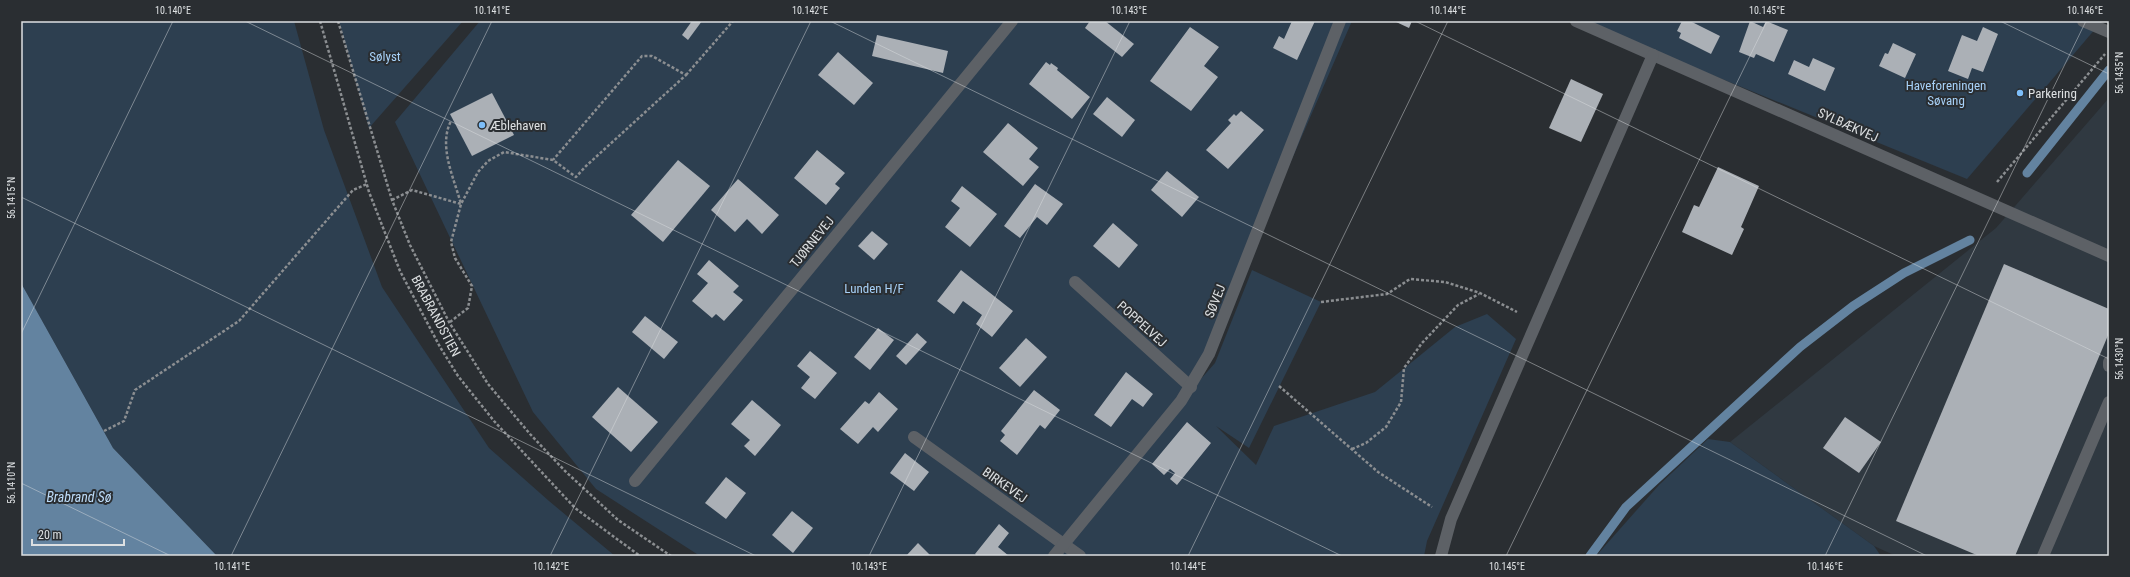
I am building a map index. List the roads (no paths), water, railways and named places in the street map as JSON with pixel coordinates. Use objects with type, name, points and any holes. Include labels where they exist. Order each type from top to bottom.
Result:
[{"type":"street","name":"TJØRNEVEJ","points":[[635,481],[1012,21]]},
{"type":"street","name":"SØVEJ","points":[[1054,556],[1191,387],[1209,354],[1340,21]]},
{"type":"street","name":"SYLBÆKVEJ","points":[[1576,21],[1983,199],[2109,256]]},
{"type":"street","points":[[2083,21],[2109,32]]},
{"type":"street","points":[[1441,556],[1451,519],[1653,55]]},
{"type":"street","name":"POPPELVEJ","points":[[1074,282],[1191,387]]},
{"type":"street","points":[[2043,556],[2109,402]]},
{"type":"street","name":"BIRKEVEJ","points":[[914,437],[1064,543],[1080,556]]},
{"type":"water","name":"Brabrand Sø","points":[[21,283],[113,448],[217,556],[21,556]]},
{"type":"waterway","points":[[2027,173],[2109,70]]},
{"type":"waterway","points":[[1590,556],[1626,507],[1800,347],[1853,306],[1904,273],[1970,240]]},
{"type":"place","name":"Parkering","points":[[2020,93]]},
{"type":"place","name":"Æblehaven","points":[[482,125]]},
{"type":"park label","name":"Sølyst","points":[[385,56]]},
{"type":"park label","name":"Haveforeningen Søvang","points":[[1946,92]]},
{"type":"park label","name":"Lunden H/F","points":[[874,288]]}]
